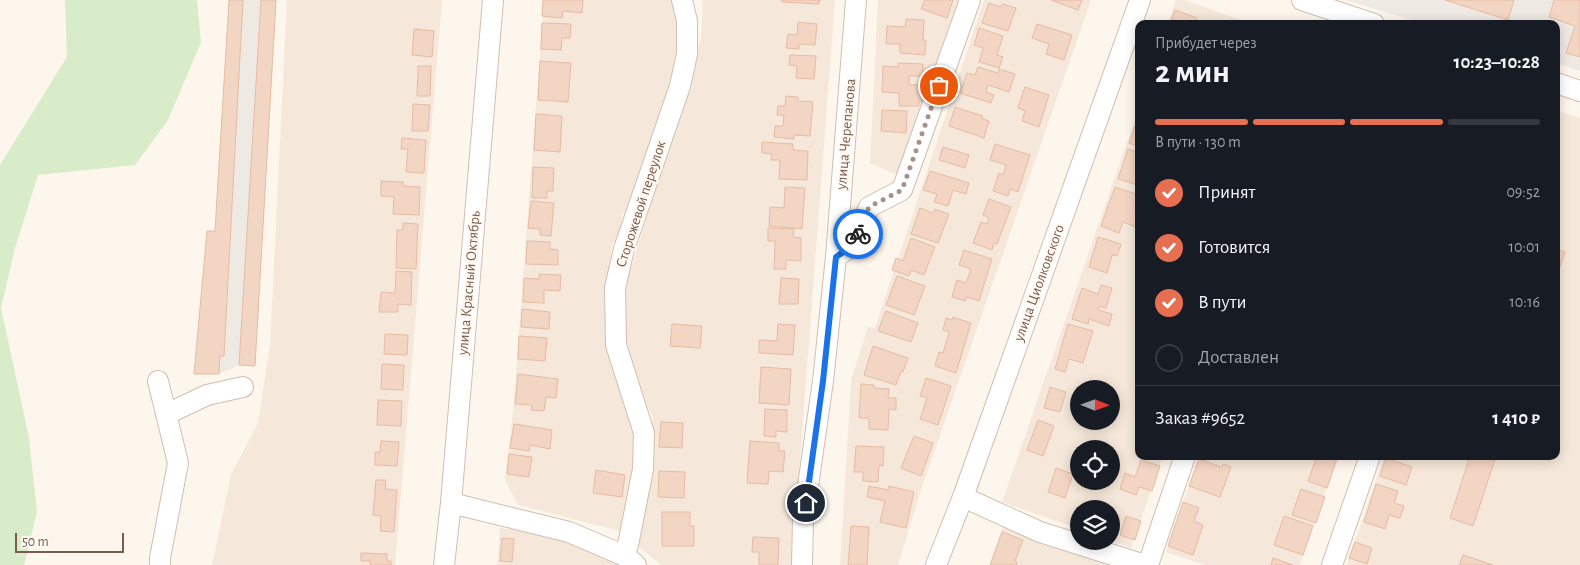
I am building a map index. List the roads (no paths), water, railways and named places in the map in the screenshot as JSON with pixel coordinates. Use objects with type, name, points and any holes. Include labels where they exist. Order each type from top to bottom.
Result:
[{"type":"street","name":"улица Красный Октябрь","points":[[444,565],[451,503],[493,0]]},
{"type":"street","name":"Сторожевой переулок","points":[[631,560],[630,540],[643,469],[644,433],[616,345],[615,288],[624,249],[680,86],[687,54],[687,21],[682,0]]},
{"type":"street","name":"улица Черепанова","points":[[802,565],[803,520],[823,381],[836,257],[856,0]]},
{"type":"street","points":[[836,257],[852,246],[869,207],[902,190],[970,0]]},
{"type":"street","name":"улица Циолковского","points":[[936,565],[963,497],[1140,0]]},
{"type":"street","points":[[1302,0],[1334,17],[1351,20]]},
{"type":"street","points":[[1560,84],[1580,91]]},
{"type":"street","points":[[158,381],[178,463],[160,565]]},
{"type":"street","points":[[167,414],[207,395],[243,387]]},
{"type":"street","points":[[963,497],[1040,532],[1147,565],[1184,460]]},
{"type":"street","points":[[1332,565],[1369,460]]},
{"type":"street","points":[[451,503],[569,532],[631,560]]}]
